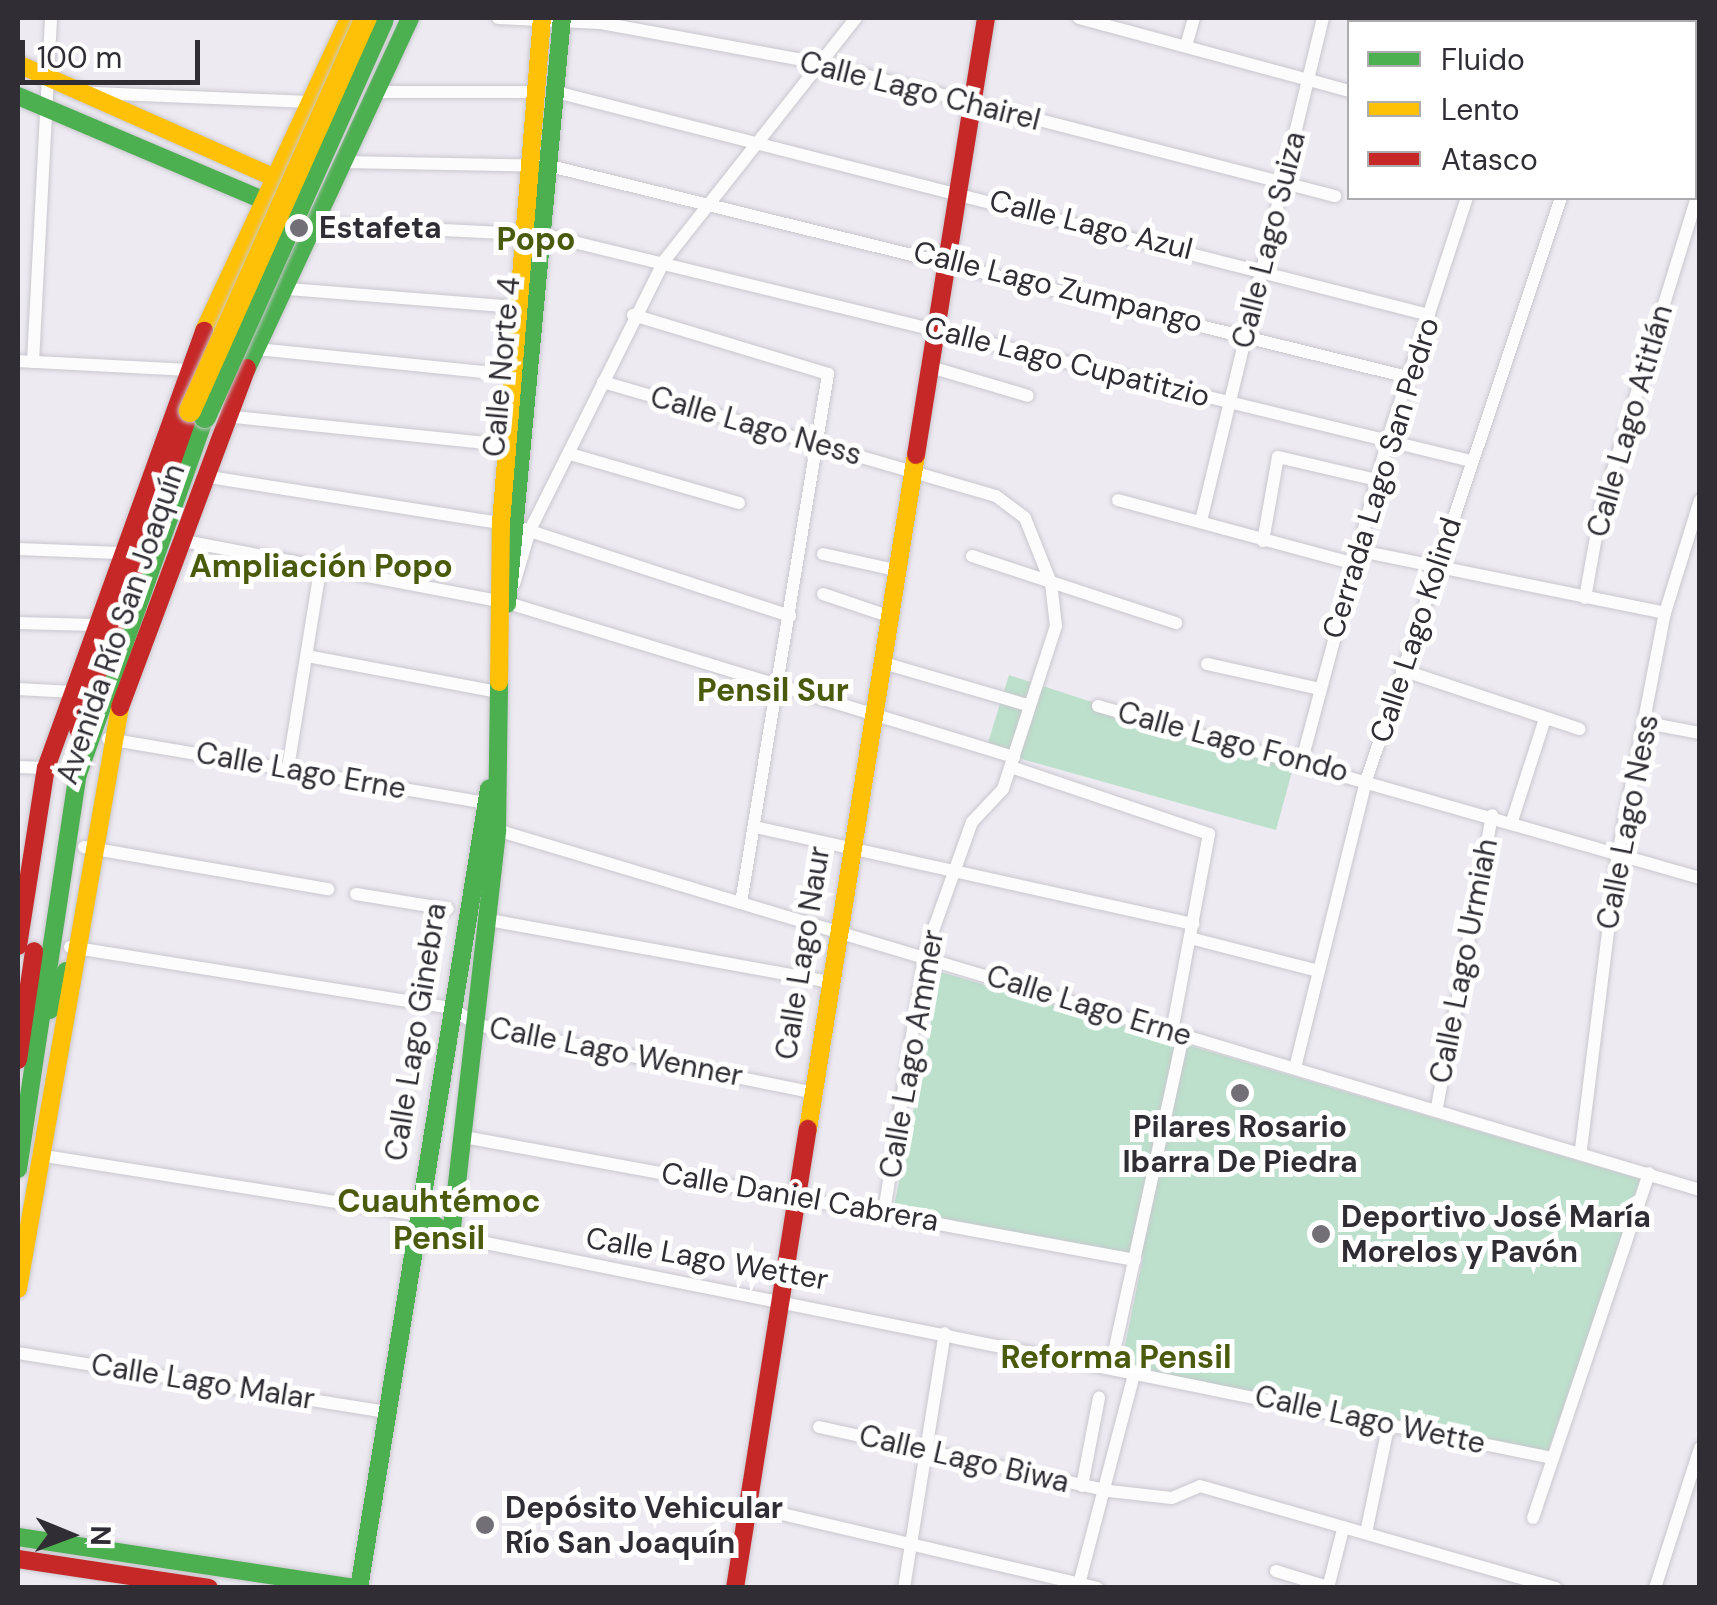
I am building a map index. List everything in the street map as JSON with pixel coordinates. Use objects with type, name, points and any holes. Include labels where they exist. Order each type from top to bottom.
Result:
[{"type":"main road","name":"Avenida Río San Joaquín","points":[[18,942],[24,844],[94,625],[197,346],[349,18]]},
{"type":"main road","name":"Avenida Río San Joaquín","points":[[18,1170],[25,1047],[55,808],[104,655],[378,18]]},
{"type":"main road","name":"Avenida Río San Joaquín","points":[[25,1047],[78,774],[206,415],[251,360],[288,289],[410,18]]},
{"type":"main road","name":"Calle Lago Naur","points":[[735,1588],[910,469],[986,18]]},
{"type":"main road","name":"Calle Norte 4","points":[[502,607],[516,527],[552,19]]},
{"type":"main road","points":[[18,64],[276,178],[325,214]]},
{"type":"main road","points":[[18,96],[45,112],[265,200],[325,214]]},
{"type":"main road","name":"Calle Norte 4","points":[[516,527],[508,445],[518,307],[535,234]]},
{"type":"main road","points":[[197,346],[251,360]]},
{"type":"main road","name":"Avenida Río San Joaquín","points":[[18,1289],[84,848],[111,730],[203,476],[206,415]]},
{"type":"main road","name":"Calle Lago Ginebra","points":[[451,1236],[488,920],[489,809],[502,607]]},
{"type":"main road","points":[[111,730],[127,639]]},
{"type":"main road","points":[[73,692],[104,655]]},
{"type":"main road","name":"Calle Lago Ginebra","points":[[358,1588],[450,1008],[489,809]]},
{"type":"main road","points":[[18,966],[25,1047]]},
{"type":"main road","points":[[25,1047],[66,971]]},
{"type":"main road","name":"Calle Lago Wetter","points":[[419,1215],[451,1236]]},
{"type":"main road","points":[[18,1538],[358,1588]]},
{"type":"main road","points":[[18,1559],[209,1588]]},
{"type":"street","points":[[33,362],[51,18]]},
{"type":"street","name":"Calle Lago Chairel","points":[[498,18],[601,24],[818,63],[1335,196]]},
{"type":"street","points":[[516,527],[570,454],[633,314],[664,260],[752,139],[856,18]]},
{"type":"street","points":[[1079,18],[1347,90]]},
{"type":"street","points":[[1186,46],[1194,18]]},
{"type":"street","name":"Calle Lago Suiza","points":[[1201,521],[1324,18]]},
{"type":"street","points":[[82,92],[310,102]]},
{"type":"street","name":"Calle Lago Azul","points":[[378,92],[546,92],[752,139],[1262,268],[1429,315]]},
{"type":"street","name":"Calle Lago Zumpango","points":[[348,162],[540,165],[707,199],[946,257],[1408,377]]},
{"type":"street","name":"Cerrada Lago San Pedro","points":[[1302,760],[1388,439],[1466,200]]},
{"type":"street","name":"Calle Lago Kolind","points":[[1295,1068],[1315,970],[1367,778],[1560,200]]},
{"type":"street","name":"Calle Lago Atitlán","points":[[1585,598],[1601,508],[1693,200]]},
{"type":"street","name":"Calle Lago Cupatitzio","points":[[325,214],[535,234],[664,260],[1471,461]]},
{"type":"street","points":[[288,289],[518,307]]},
{"type":"street","points":[[633,314],[828,374],[780,688],[742,903]]},
{"type":"street","points":[[251,360],[513,375]]},
{"type":"street","points":[[18,361],[188,370]]},
{"type":"street","points":[[927,366],[1028,396]]},
{"type":"street","name":"Calle Lago Ness","points":[[604,382],[910,469]]},
{"type":"street","points":[[206,415],[508,445]]},
{"type":"street","points":[[570,454],[739,502]]},
{"type":"street","points":[[1262,541],[1278,457],[1377,480]]},
{"type":"street","name":"Calle Lago Ammer","points":[[884,1212],[925,953],[952,872],[1012,762],[1059,614],[1052,583],[1019,509],[910,469]]},
{"type":"street","points":[[203,476],[516,527],[790,616]]},
{"type":"street","points":[[1118,500],[1262,541],[1665,613]]},
{"type":"street","name":"Calle Lago Ness","points":[[1581,1149],[1618,854],[1647,722],[1665,613],[1700,500]]},
{"type":"street","points":[[179,540],[502,607],[872,714],[1209,834],[1177,1034],[1111,1366]]},
{"type":"street","points":[[18,549],[120,553]]},
{"type":"street","points":[[824,554],[895,570]]},
{"type":"street","points":[[972,556],[1176,623]]},
{"type":"street","points":[[288,768],[320,570]]},
{"type":"street","points":[[822,594],[888,616]]},
{"type":"street","points":[[18,623],[94,625]]},
{"type":"street","points":[[307,656],[497,692]]},
{"type":"street","points":[[880,662],[1030,706]]},
{"type":"street","points":[[1207,664],[1320,689]]},
{"type":"street","points":[[1402,670],[1579,729]]},
{"type":"street","points":[[18,689],[73,692]]},
{"type":"street","name":"Calle Lago Fondo","points":[[1098,706],[1367,778],[1700,878]]},
{"type":"street","points":[[1512,822],[1545,719]]},
{"type":"street","points":[[1647,722],[1700,733]]},
{"type":"street","name":"Calle Lago Erne","points":[[111,730],[489,809],[742,903],[925,953],[1177,1034],[1581,1149],[1700,1190]]},
{"type":"street","points":[[18,767],[46,768]]},
{"type":"street","name":"Calle Lago Urmiah","points":[[1437,1108],[1492,815]]},
{"type":"street","points":[[756,826],[1192,931],[1315,970]]},
{"type":"street","points":[[84,848],[328,889]]},
{"type":"street","points":[[356,894],[448,909]]},
{"type":"street","points":[[488,920],[830,982]]},
{"type":"street","name":"Calle Lago Wenner","points":[[70,946],[450,1008],[478,1025],[811,1092]]},
{"type":"street","name":"Calle Daniel Cabrera","points":[[464,1137],[1135,1260]]},
{"type":"street","name":"Calle Lago Wetter","points":[[39,1154],[419,1215]]},
{"type":"street","points":[[1534,1518],[1547,1457],[1649,1172]]},
{"type":"street","name":"Calle Lago Wetter","points":[[451,1236],[1135,1371]]},
{"type":"street","points":[[904,1588],[945,1332]]},
{"type":"street","name":"Calle Lago Malar","points":[[18,1352],[388,1412]]},
{"type":"street","points":[[1078,1585],[1109,1491],[1135,1371]]},
{"type":"street","name":"Calle Lago Wette","points":[[1135,1371],[1547,1457]]},
{"type":"street","points":[[1082,1486],[1099,1398]]},
{"type":"street","points":[[1366,1533],[1389,1423]]},
{"type":"street","name":"Calle Lago Biwa","points":[[819,1427],[1109,1491],[1172,1498],[1200,1486],[1556,1588]]},
{"type":"street","points":[[1655,1588],[1693,1487],[1700,1448]]},
{"type":"street","points":[[748,1506],[1098,1588]]},
{"type":"street","points":[[1276,1571],[1328,1587],[1343,1529]]},
{"type":"green space","points":[[1009,675],[1293,768],[1276,830],[986,749]]},
{"type":"green space","name":"Deportivo José María Morelos y Pavón","points":[[941,972],[1643,1180],[1547,1454],[1121,1365],[1143,1257],[893,1211]]},
{"type":"traffic: fast","points":[[247,368],[410,18]]},
{"type":"traffic: fast","points":[[507,604],[562,18]]},
{"type":"traffic: fast","points":[[205,417],[383,20]]},
{"type":"traffic: fast","points":[[18,96],[320,224]]},
{"type":"traffic: fast","points":[[18,1169],[78,774],[205,417]]},
{"type":"traffic: fast","points":[[419,1215],[451,1236],[497,830],[499,682]]},
{"type":"traffic: fast","points":[[359,1588],[489,789]]},
{"type":"traffic: fast","points":[[50,1010],[66,971]]},
{"type":"traffic: fast","points":[[18,1537],[356,1588]]},
{"type":"traffic: slow","points":[[204,331],[349,18]]},
{"type":"traffic: slow","points":[[190,411],[366,18]]},
{"type":"traffic: slow","points":[[499,682],[501,523],[542,18]]},
{"type":"traffic: slow","points":[[18,64],[287,183]]},
{"type":"traffic: slow","points":[[808,1129],[916,455]]},
{"type":"traffic: slow","points":[[18,1289],[120,707]]},
{"type":"traffic: jam","points":[[916,455],[986,18]]},
{"type":"traffic: jam","points":[[18,946],[46,768],[204,331]]},
{"type":"traffic: jam","points":[[120,707],[247,368]]},
{"type":"traffic: jam","points":[[78,729],[190,411]]},
{"type":"traffic: jam","points":[[18,1060],[34,951]]},
{"type":"traffic: jam","points":[[735,1588],[808,1129]]},
{"type":"traffic: jam","points":[[18,1559],[209,1588]]},
{"type":"place","name":"Estafeta","points":[[299,228]]},
{"type":"place","name":"Pilares Rosario Ibarra De Piedra","points":[[1240,1093]]},
{"type":"place","name":"Deportivo José María Morelos y Pavón","points":[[1321,1234]]},
{"type":"place","name":"Depósito Vehicular Río San Joaquín","points":[[485,1525]]},
{"type":"district","name":"Popo","points":[[536,239]]},
{"type":"district","name":"Ampliación Popo","points":[[321,566]]},
{"type":"district","name":"Pensil Sur","points":[[773,690]]},
{"type":"district","name":"Cuauhtémoc Pensil","points":[[439,1220]]},
{"type":"district","name":"Reforma Pensil","points":[[1116,1357]]}]
